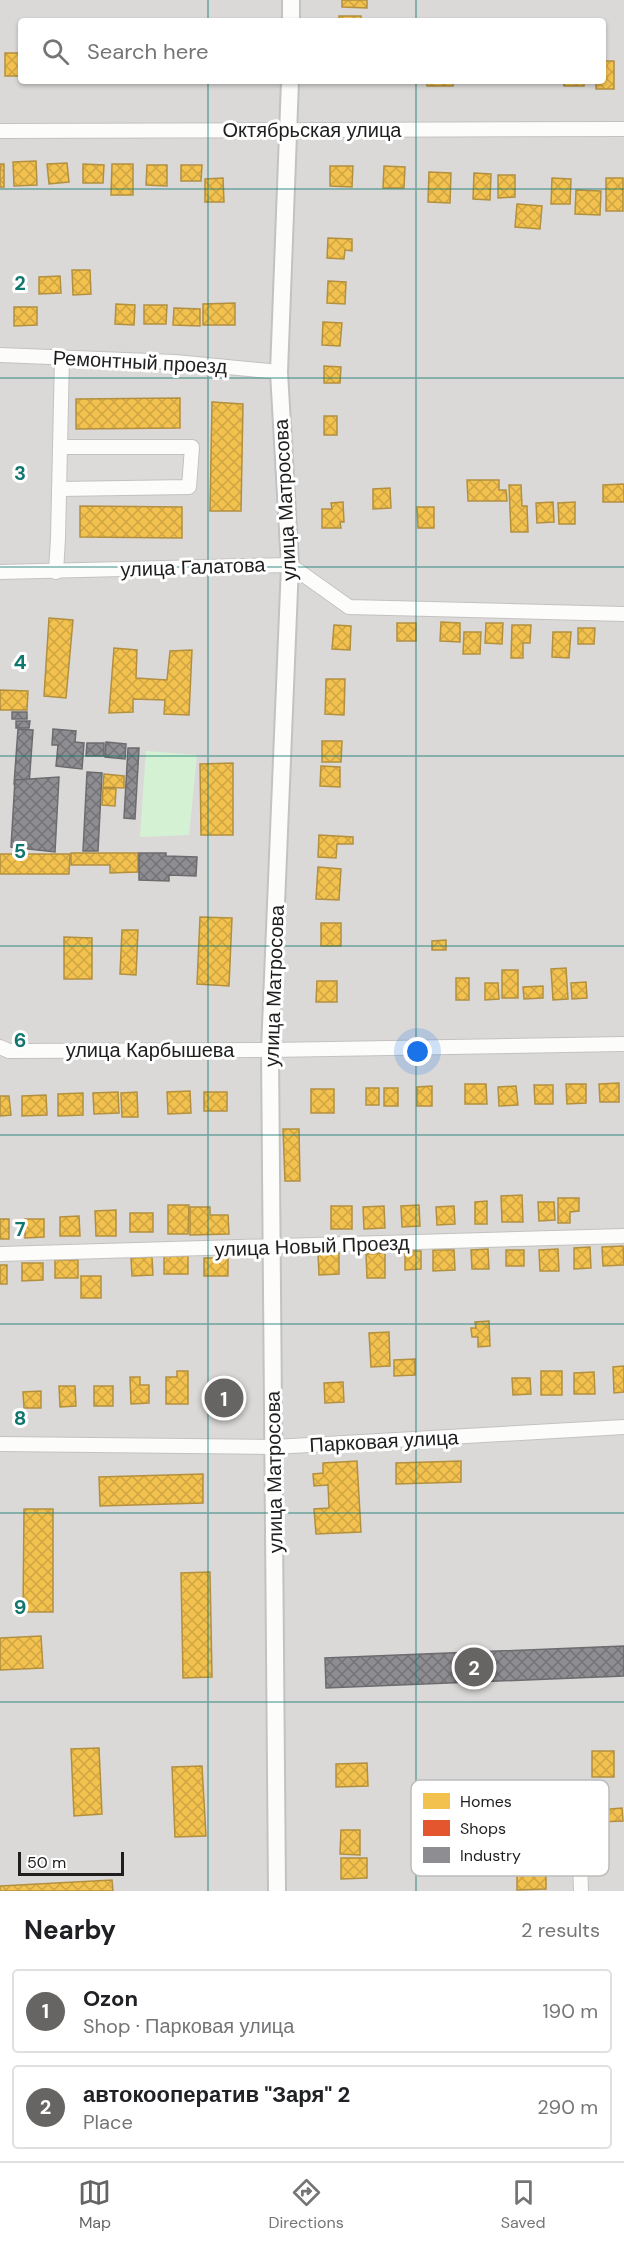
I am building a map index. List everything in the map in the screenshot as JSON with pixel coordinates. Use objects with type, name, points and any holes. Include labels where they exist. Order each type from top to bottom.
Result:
[{"type":"street","points":[[291,0],[291,18]]},
{"type":"street","name":"улица Матросова","points":[[277,1891],[270,1050],[290,564],[279,372],[290,84]]},
{"type":"street","name":"Октябрьская улица","points":[[0,131],[624,129]]},
{"type":"street","name":"Ремонтный проезд","points":[[0,356],[175,362],[279,372]]},
{"type":"street","points":[[56,572],[62,357]]},
{"type":"street","points":[[59,489],[189,487],[192,447],[60,447]]},
{"type":"street","name":"улица Галатова","points":[[0,572],[290,564],[350,607],[624,614]]},
{"type":"street","name":"улица Карбышева","points":[[3,1050],[270,1050],[624,1044]]},
{"type":"street","name":"улица Новый Проезд","points":[[0,1254],[624,1236]]},
{"type":"street","name":"Парковая улица","points":[[0,1444],[274,1447],[624,1427]]},
{"type":"street","points":[[581,1876],[581,1891]]},
{"type":"shaded area","points":[[0,0],[624,0],[624,1891],[0,1891]]},
{"type":"shaded area","points":[[66,451],[189,453],[188,484],[62,486]]},
{"type":"green space","points":[[146,751],[197,755],[189,835],[140,837]]},
{"type":"building: Homes","points":[[342,0],[367,0],[367,8],[342,7]]},
{"type":"building: Homes","points":[[339,16],[361,16],[361,18],[339,18]]},
{"type":"building: Homes","points":[[5,53],[18,53],[18,76],[5,76]]},
{"type":"building: Homes","points":[[606,61],[614,61],[614,89],[596,89],[596,84],[606,84]]},
{"type":"building: Homes","points":[[427,84],[453,84],[453,86],[427,86]]},
{"type":"building: Homes","points":[[564,84],[584,84],[584,86],[564,86]]},
{"type":"building: Homes","points":[[36,161],[37,185],[14,186],[13,162]]},
{"type":"building: Homes","points":[[67,163],[69,182],[49,184],[47,164]]},
{"type":"building: Homes","points":[[0,164],[4,164],[4,187],[0,187]]},
{"type":"building: Homes","points":[[83,164],[104,165],[103,183],[83,183]]},
{"type":"building: Homes","points":[[112,164],[133,164],[133,195],[111,195]]},
{"type":"building: Homes","points":[[147,165],[167,165],[167,186],[146,185]]},
{"type":"building: Homes","points":[[181,165],[202,165],[201,181],[181,181]]},
{"type":"building: Homes","points":[[330,166],[353,166],[352,187],[330,186]]},
{"type":"building: Homes","points":[[384,166],[405,167],[404,188],[383,188]]},
{"type":"building: Homes","points":[[429,172],[451,173],[450,203],[428,202]]},
{"type":"building: Homes","points":[[474,173],[491,174],[490,200],[473,199]]},
{"type":"building: Homes","points":[[498,175],[515,175],[515,197],[498,198]]},
{"type":"building: Homes","points":[[223,178],[224,202],[205,202],[205,179]]},
{"type":"building: Homes","points":[[552,178],[571,179],[570,204],[551,204]]},
{"type":"building: Homes","points":[[606,178],[623,178],[623,211],[606,211]]},
{"type":"building: Homes","points":[[576,190],[601,191],[600,215],[575,214]]},
{"type":"building: Homes","points":[[517,204],[542,206],[540,229],[515,227]]},
{"type":"building: Homes","points":[[328,238],[352,239],[352,251],[345,250],[344,259],[327,258]]},
{"type":"building: Homes","points":[[72,270],[90,270],[91,294],[73,295]]},
{"type":"building: Homes","points":[[60,276],[61,293],[39,294],[39,277]]},
{"type":"building: Homes","points":[[328,281],[346,282],[345,304],[327,303]]},
{"type":"building: Homes","points":[[235,303],[235,325],[203,325],[203,304]]},
{"type":"building: Homes","points":[[116,304],[135,305],[134,325],[115,324]]},
{"type":"building: Homes","points":[[144,305],[167,305],[166,324],[144,324]]},
{"type":"building: Homes","points":[[14,307],[37,307],[37,325],[14,326]]},
{"type":"building: Homes","points":[[174,308],[200,309],[200,326],[173,325]]},
{"type":"building: Homes","points":[[323,322],[342,323],[340,346],[322,345]]},
{"type":"building: Homes","points":[[324,366],[341,367],[340,383],[324,383]]},
{"type":"building: Homes","points":[[180,398],[180,428],[76,429],[76,399]]},
{"type":"building: Homes","points":[[212,402],[243,404],[241,511],[210,511]]},
{"type":"building: Homes","points":[[324,416],[337,416],[337,435],[324,435]]},
{"type":"building: Homes","points":[[467,480],[499,480],[499,490],[506,490],[507,501],[468,501]]},
{"type":"building: Homes","points":[[624,484],[624,502],[603,502],[603,485]]},
{"type":"building: Homes","points":[[509,485],[521,485],[522,506],[527,506],[528,532],[511,532]]},
{"type":"building: Homes","points":[[390,488],[391,508],[373,509],[373,489]]},
{"type":"building: Homes","points":[[343,502],[344,522],[340,522],[341,528],[322,528],[322,509],[332,509],[331,503]]},
{"type":"building: Homes","points":[[553,502],[554,522],[537,523],[536,503]]},
{"type":"building: Homes","points":[[575,502],[575,524],[559,524],[558,503]]},
{"type":"building: Homes","points":[[80,506],[182,507],[182,538],[80,537]]},
{"type":"building: Homes","points":[[417,507],[434,507],[434,528],[418,528]]},
{"type":"building: Homes","points":[[49,618],[73,620],[66,698],[44,696]]},
{"type":"building: Homes","points":[[441,622],[460,623],[460,642],[440,641]]},
{"type":"building: Homes","points":[[397,623],[416,623],[416,641],[397,641]]},
{"type":"building: Homes","points":[[486,623],[503,623],[502,644],[485,643]]},
{"type":"building: Homes","points":[[334,625],[351,626],[350,650],[332,649]]},
{"type":"building: Homes","points":[[512,625],[531,625],[530,643],[523,643],[523,658],[511,658]]},
{"type":"building: Homes","points":[[578,628],[595,628],[594,644],[578,644]]},
{"type":"building: Homes","points":[[464,632],[481,632],[480,654],[463,654]]},
{"type":"building: Homes","points":[[553,632],[571,632],[569,658],[552,657]]},
{"type":"building: Homes","points":[[114,648],[137,650],[136,678],[167,680],[170,651],[192,650],[189,715],[164,714],[165,700],[133,699],[133,712],[109,713]]},
{"type":"building: Homes","points":[[326,679],[345,679],[344,715],[325,714]]},
{"type":"building: Homes","points":[[0,690],[28,691],[27,710],[0,710]]},
{"type":"building: Homes","points":[[322,741],[342,741],[341,762],[322,762]]},
{"type":"building: Homes","points":[[233,763],[233,835],[201,835],[200,764]]},
{"type":"building: Homes","points":[[321,766],[340,767],[340,787],[320,786]]},
{"type":"building: Homes","points":[[104,774],[124,776],[124,788],[103,787]]},
{"type":"building: Homes","points":[[103,788],[116,789],[115,806],[102,805]]},
{"type":"building: Homes","points":[[319,835],[353,837],[353,844],[337,844],[336,858],[318,857]]},
{"type":"building: Homes","points":[[71,853],[138,853],[138,872],[110,873],[110,865],[71,865]]},
{"type":"building: Homes","points":[[0,854],[70,854],[69,874],[0,874]]},
{"type":"building: Homes","points":[[318,867],[341,869],[339,900],[316,899]]},
{"type":"building: Homes","points":[[200,917],[232,918],[229,986],[197,984]]},
{"type":"building: Homes","points":[[321,923],[341,923],[341,946],[321,946]]},
{"type":"building: Homes","points":[[122,930],[138,930],[136,975],[120,974]]},
{"type":"building: Homes","points":[[64,937],[92,938],[92,979],[64,979]]},
{"type":"building: Homes","points":[[446,940],[446,950],[432,950],[432,941]]},
{"type":"building: Homes","points":[[566,968],[568,999],[553,1000],[551,969]]},
{"type":"building: Homes","points":[[502,970],[518,970],[518,998],[502,998]]},
{"type":"building: Homes","points":[[456,978],[469,978],[469,1000],[456,1000]]},
{"type":"building: Homes","points":[[317,981],[337,981],[337,1002],[316,1002]]},
{"type":"building: Homes","points":[[586,982],[587,998],[572,999],[571,983]]},
{"type":"building: Homes","points":[[485,983],[498,983],[499,999],[485,1000]]},
{"type":"building: Homes","points":[[543,986],[543,998],[524,999],[523,987]]},
{"type":"building: Homes","points":[[619,1083],[619,1102],[600,1102],[599,1084]]},
{"type":"building: Homes","points":[[465,1084],[486,1084],[487,1104],[465,1104]]},
{"type":"building: Homes","points":[[566,1084],[586,1084],[586,1103],[567,1104]]},
{"type":"building: Homes","points":[[534,1085],[553,1085],[553,1104],[535,1104]]},
{"type":"building: Homes","points":[[432,1086],[432,1106],[417,1106],[417,1087]]},
{"type":"building: Homes","points":[[516,1086],[518,1105],[499,1106],[498,1087]]},
{"type":"building: Homes","points":[[366,1088],[379,1088],[379,1105],[366,1105]]},
{"type":"building: Homes","points":[[384,1088],[398,1088],[398,1106],[384,1106]]},
{"type":"building: Homes","points":[[311,1089],[334,1089],[334,1113],[311,1113]]},
{"type":"building: Homes","points":[[190,1091],[191,1113],[168,1114],[167,1092]]},
{"type":"building: Homes","points":[[118,1092],[119,1113],[94,1114],[93,1093]]},
{"type":"building: Homes","points":[[137,1092],[138,1117],[122,1117],[121,1093]]},
{"type":"building: Homes","points":[[204,1092],[227,1092],[227,1111],[204,1111]]},
{"type":"building: Homes","points":[[83,1093],[83,1115],[58,1116],[58,1094]]},
{"type":"building: Homes","points":[[46,1095],[47,1115],[22,1116],[22,1096]]},
{"type":"building: Homes","points":[[0,1096],[9,1096],[11,1115],[0,1116]]},
{"type":"building: Homes","points":[[283,1129],[299,1129],[300,1181],[285,1181]]},
{"type":"building: Homes","points":[[522,1195],[523,1222],[502,1222],[501,1196]]},
{"type":"building: Homes","points":[[558,1198],[579,1198],[579,1211],[570,1212],[570,1223],[558,1223]]},
{"type":"building: Homes","points":[[487,1201],[487,1224],[475,1224],[475,1202]]},
{"type":"building: Homes","points":[[538,1202],[554,1202],[555,1220],[539,1221]]},
{"type":"building: Homes","points":[[168,1205],[189,1205],[188,1234],[168,1234]]},
{"type":"building: Homes","points":[[419,1205],[420,1226],[402,1227],[401,1206]]},
{"type":"building: Homes","points":[[331,1206],[352,1206],[352,1229],[331,1229]]},
{"type":"building: Homes","points":[[384,1206],[385,1228],[364,1229],[363,1207]]},
{"type":"building: Homes","points":[[454,1206],[455,1224],[437,1225],[436,1207]]},
{"type":"building: Homes","points":[[190,1207],[210,1207],[210,1215],[228,1215],[229,1234],[190,1235]]},
{"type":"building: Homes","points":[[116,1210],[116,1236],[96,1236],[95,1211]]},
{"type":"building: Homes","points":[[130,1213],[153,1213],[153,1232],[130,1232]]},
{"type":"building: Homes","points":[[79,1216],[80,1236],[60,1236],[60,1217]]},
{"type":"building: Homes","points":[[0,1219],[9,1219],[9,1239],[0,1239]]},
{"type":"building: Homes","points":[[25,1219],[44,1219],[44,1237],[25,1238]]},
{"type":"building: Homes","points":[[623,1246],[624,1265],[603,1266],[602,1247]]},
{"type":"building: Homes","points":[[590,1247],[591,1268],[574,1269],[574,1248]]},
{"type":"building: Homes","points":[[488,1249],[489,1269],[472,1269],[471,1250]]},
{"type":"building: Homes","points":[[558,1249],[559,1271],[540,1271],[539,1250]]},
{"type":"building: Homes","points":[[433,1250],[454,1250],[455,1270],[433,1271]]},
{"type":"building: Homes","points":[[506,1250],[524,1250],[524,1266],[506,1266]]},
{"type":"building: Homes","points":[[405,1251],[421,1251],[421,1269],[405,1270]]},
{"type":"building: Homes","points":[[339,1253],[339,1274],[319,1275],[318,1254]]},
{"type":"building: Homes","points":[[385,1253],[385,1278],[367,1278],[366,1254]]},
{"type":"building: Homes","points":[[164,1256],[188,1256],[188,1274],[164,1274]]},
{"type":"building: Homes","points":[[152,1257],[153,1275],[132,1276],[131,1258]]},
{"type":"building: Homes","points":[[204,1258],[228,1258],[228,1276],[204,1276]]},
{"type":"building: Homes","points":[[55,1260],[78,1260],[78,1278],[55,1278]]},
{"type":"building: Homes","points":[[22,1263],[43,1263],[43,1280],[22,1281]]},
{"type":"building: Homes","points":[[0,1265],[7,1265],[7,1284],[0,1284]]},
{"type":"building: Homes","points":[[81,1276],[101,1276],[101,1298],[81,1298]]},
{"type":"building: Homes","points":[[489,1321],[490,1346],[478,1347],[478,1337],[472,1337],[471,1328],[476,1328],[475,1322]]},
{"type":"building: Homes","points":[[389,1332],[390,1366],[371,1367],[369,1333]]},
{"type":"building: Homes","points":[[415,1359],[415,1375],[394,1376],[394,1360]]},
{"type":"building: Homes","points":[[624,1366],[624,1392],[614,1393],[613,1367]]},
{"type":"building: Homes","points":[[177,1371],[188,1371],[188,1404],[166,1404],[166,1377],[177,1377]]},
{"type":"building: Homes","points":[[541,1371],[562,1371],[562,1395],[541,1395]]},
{"type":"building: Homes","points":[[594,1372],[595,1394],[574,1394],[574,1373]]},
{"type":"building: Homes","points":[[130,1377],[140,1377],[140,1385],[149,1385],[149,1403],[131,1404]]},
{"type":"building: Homes","points":[[512,1378],[530,1378],[531,1394],[513,1395]]},
{"type":"building: Homes","points":[[343,1382],[344,1402],[325,1403],[324,1383]]},
{"type":"building: Homes","points":[[59,1386],[75,1386],[76,1406],[60,1407]]},
{"type":"building: Homes","points":[[94,1386],[113,1386],[113,1406],[94,1406]]},
{"type":"building: Homes","points":[[41,1391],[41,1408],[24,1408],[23,1392]]},
{"type":"building: Homes","points":[[357,1461],[361,1532],[316,1534],[314,1509],[329,1508],[328,1485],[314,1486],[313,1474],[323,1473],[323,1463]]},
{"type":"building: Homes","points":[[461,1461],[461,1482],[396,1484],[396,1463]]},
{"type":"building: Homes","points":[[203,1474],[203,1503],[100,1506],[99,1477]]},
{"type":"building: Homes","points":[[24,1509],[53,1509],[53,1612],[23,1612]]},
{"type":"building: Homes","points":[[210,1572],[212,1677],[183,1678],[181,1573]]},
{"type":"building: Homes","points":[[41,1636],[43,1668],[0,1670],[0,1638]]},
{"type":"building: Homes","points":[[99,1748],[102,1814],[74,1816],[71,1749]]},
{"type":"building: Homes","points":[[592,1751],[614,1751],[614,1777],[592,1777]]},
{"type":"building: Homes","points":[[367,1763],[368,1786],[336,1787],[336,1764]]},
{"type":"building: Homes","points":[[202,1766],[206,1836],[175,1837],[172,1767]]},
{"type":"building: Homes","points":[[622,1808],[623,1821],[609,1822],[609,1809]]},
{"type":"building: Homes","points":[[341,1830],[360,1830],[360,1855],[340,1854]]},
{"type":"building: Homes","points":[[341,1858],[367,1858],[367,1878],[341,1879]]},
{"type":"building: Homes","points":[[517,1876],[546,1876],[546,1889],[517,1890]]},
{"type":"building: Homes","points":[[112,1880],[113,1891],[0,1891],[0,1886]]},
{"type":"building: Shops","points":[[228,1382],[228,1402],[212,1402],[211,1383]]},
{"type":"building: Industry","points":[[12,712],[27,712],[27,719],[12,719]]},
{"type":"building: Industry","points":[[16,721],[30,721],[29,728],[16,728]]},
{"type":"building: Industry","points":[[18,729],[33,730],[29,785],[14,784]]},
{"type":"building: Industry","points":[[53,729],[76,731],[75,742],[84,743],[82,769],[56,766],[58,745],[52,745]]},
{"type":"building: Industry","points":[[106,742],[126,744],[125,759],[105,757]]},
{"type":"building: Industry","points":[[87,743],[104,743],[104,756],[86,756]]},
{"type":"building: Industry","points":[[128,748],[139,748],[135,819],[124,818]]},
{"type":"building: Industry","points":[[87,772],[102,773],[98,851],[83,851]]},
{"type":"building: Industry","points":[[59,777],[55,852],[11,847],[15,780]]},
{"type":"building: Industry","points":[[139,853],[166,853],[166,856],[197,857],[196,876],[169,875],[169,881],[139,880]]},
{"type":"building: Industry","points":[[624,1646],[624,1676],[326,1688],[325,1658]]},
{"type":"place","name":"Ozon","points":[[224,1398]]},
{"type":"place","name":"автокооператив \"Заря\" 2","points":[[474,1667]]}]
